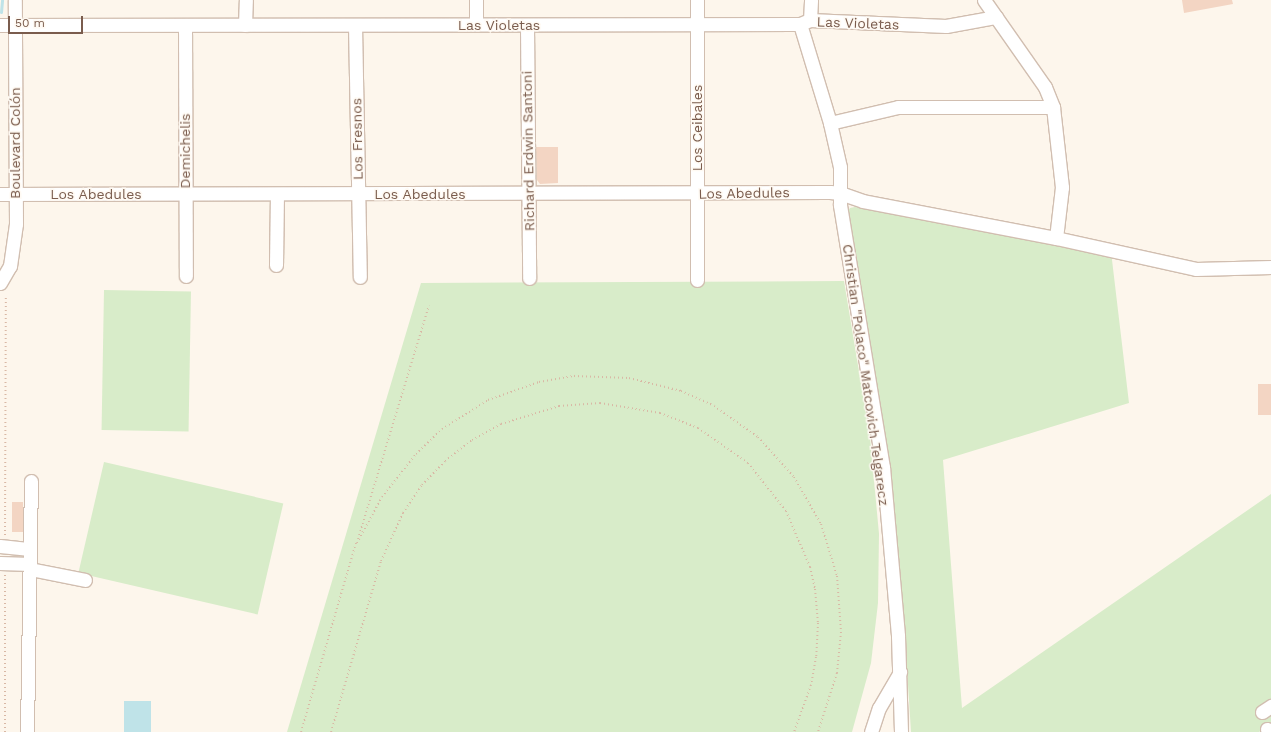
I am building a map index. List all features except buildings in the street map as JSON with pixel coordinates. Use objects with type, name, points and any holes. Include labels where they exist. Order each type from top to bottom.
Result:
[{"type":"street","name":"Boulevard Colón","points":[[0,283],[8,271],[13,248],[15,194],[15,0]]},
{"type":"street","points":[[245,25],[246,0]]},
{"type":"street","points":[[476,0],[476,24]]},
{"type":"street","name":"Los Ceibales","points":[[697,0],[697,280]]},
{"type":"street","name":"Christian \"Polaco\" Matcovich Telgarecz","points":[[811,0],[805,22],[840,167],[840,192],[883,467],[900,672],[901,732]]},
{"type":"street","points":[[984,0],[1045,87],[1053,107],[1062,187],[1056,238]]},
{"type":"street","name":"Las Violetas","points":[[0,25],[697,25],[805,22],[946,26],[996,17]]},
{"type":"street","name":"Los Fresnos","points":[[355,25],[360,277]]},
{"type":"street","name":"Richard Erdwin Santoni","points":[[526,25],[529,278]]},
{"type":"street","name":"Demichelis","points":[[185,26],[186,276]]},
{"type":"street","points":[[830,123],[898,107],[1053,107]]},
{"type":"street","points":[[840,192],[863,201],[1056,238],[1196,269],[1271,267]]},
{"type":"street","name":"Los Abedules","points":[[0,194],[529,195],[840,192]]},
{"type":"street","points":[[276,265],[277,194]]},
{"type":"street","points":[[27,732],[31,481]]},
{"type":"street","points":[[3,547],[30,549]]},
{"type":"street","points":[[3,563],[30,566],[85,580]]},
{"type":"street","points":[[871,732],[883,702],[900,672]]},
{"type":"path","points":[[3,547],[6,297]]},
{"type":"path","points":[[301,732],[356,543],[430,306]]},
{"type":"path","points":[[356,543],[382,497],[416,454],[447,426],[488,400],[539,382],[592,376],[646,381],[681,391],[724,412],[758,437],[794,477],[821,524],[837,576],[841,632],[834,686],[818,732]]},
{"type":"path","points":[[331,732],[383,555],[403,513],[422,485],[445,461],[472,440],[501,424],[553,407],[600,403],[660,412],[698,428],[748,463],[786,511],[810,567],[816,589],[818,623],[816,657],[811,685],[794,732]]},
{"type":"path","points":[[3,563],[5,732]]},
{"type":"green space","points":[[855,207],[1110,243],[1129,403],[943,460],[962,708],[1271,494],[1271,724],[1259,732],[911,732],[905,637],[886,440],[847,213],[850,208]]},
{"type":"green space","points":[[844,281],[870,438],[879,534],[878,603],[871,663],[852,732],[287,732],[421,283]]},
{"type":"green space","points":[[104,290],[191,292],[189,431],[102,430]]},
{"type":"green space","points":[[104,462],[283,503],[258,614],[78,573]]},
{"type":"water","points":[[124,701],[151,701],[151,732],[124,732]]},
{"type":"waterway","points":[[1,12],[2,0]]}]
